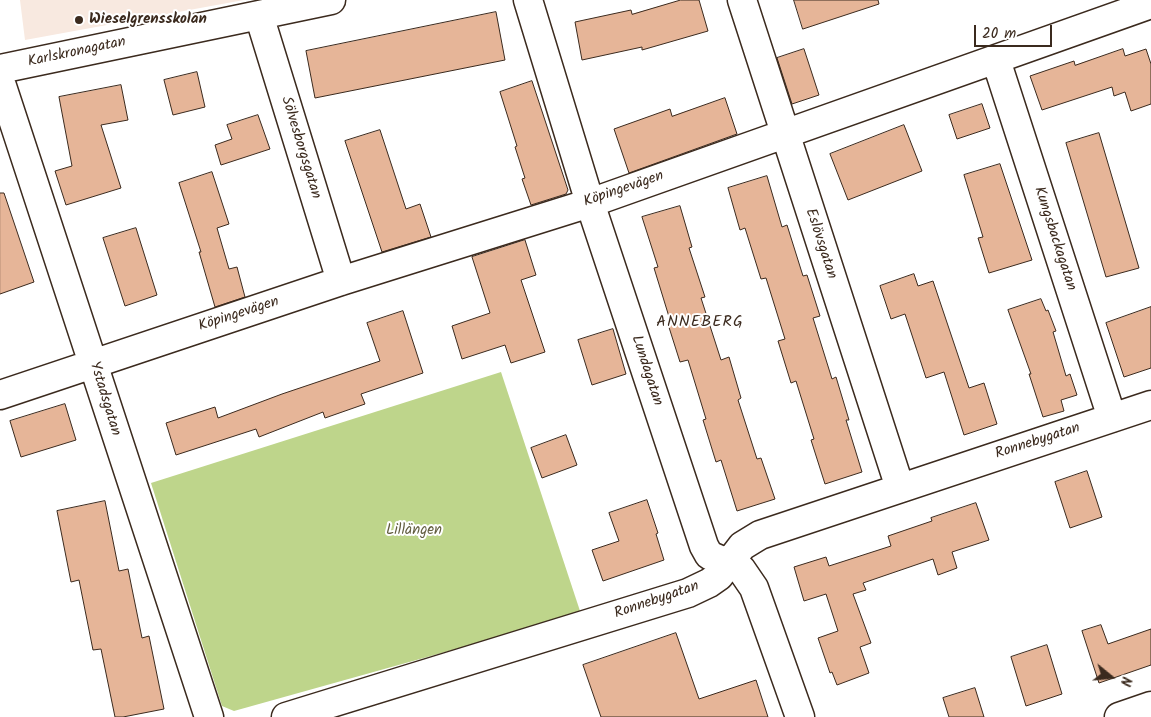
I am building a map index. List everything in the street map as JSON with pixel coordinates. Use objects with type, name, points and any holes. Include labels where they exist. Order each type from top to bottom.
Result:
[{"type":"street","name":"Karlskronagatan","points":[[0,69],[331,0]]},
{"type":"street","name":"Lundagatan","points":[[528,0],[590,203],[704,546],[709,555],[741,569],[754,588],[800,717]]},
{"type":"street","name":"Eslövsgatan","points":[[742,0],[784,135],[900,488]]},
{"type":"street","name":"Köpingevägen","points":[[0,395],[341,281],[590,203],[1151,4]]},
{"type":"street","name":"Sölvesborgsgatan","points":[[259,15],[341,281]]},
{"type":"street","name":"Kungsbackagatan","points":[[996,60],[1112,418]]},
{"type":"street","name":"Ystadsgatan","points":[[0,80],[94,364],[125,466],[209,717]]},
{"type":"street","name":"Ronnebygatan","points":[[286,717],[688,593],[719,576],[742,546],[760,535],[1151,405]]},
{"type":"street","points":[[1119,717],[1151,706]]},
{"type":"shaded area","name":"Wieselgrensskolan","points":[[20,0],[244,0],[25,40]]},
{"type":"green space","name":"Lillängen","points":[[501,372],[581,614],[234,711],[222,706],[151,483]]},
{"type":"building","points":[[681,0],[699,0],[708,31],[642,50],[642,47],[582,60],[575,22],[631,10],[632,14]]},
{"type":"building","points":[[794,0],[878,0],[879,4],[803,29]]},
{"type":"building","points":[[496,12],[505,60],[315,98],[306,51]]},
{"type":"building","points":[[804,49],[819,95],[792,104],[777,58]]},
{"type":"building","points":[[1123,49],[1125,56],[1146,49],[1151,64],[1151,104],[1131,111],[1125,92],[1114,96],[1112,87],[1042,110],[1030,76],[1074,61],[1075,65]]},
{"type":"building","points":[[197,72],[205,107],[173,115],[164,80]]},
{"type":"building","points":[[532,81],[568,190],[566,194],[531,205],[522,179],[525,178],[515,147],[517,146],[500,92]]},
{"type":"building","points":[[121,85],[128,120],[101,125],[121,188],[66,205],[55,171],[72,166],[59,97]]},
{"type":"building","points":[[725,98],[737,134],[629,173],[614,129],[670,109],[672,116]]},
{"type":"building","points":[[982,104],[990,128],[957,139],[949,115]]},
{"type":"building","points":[[258,115],[270,149],[221,165],[215,145],[232,139],[227,125]]},
{"type":"building","points":[[904,125],[922,171],[848,200],[830,154]]},
{"type":"building","points":[[380,130],[406,209],[420,204],[431,237],[382,252],[345,141]]},
{"type":"building","points":[[1099,133],[1139,268],[1106,277],[1066,143]]},
{"type":"building","points":[[1000,164],[1032,260],[989,273],[978,238],[983,237],[964,175]]},
{"type":"building","points":[[212,172],[229,224],[217,228],[229,269],[237,267],[245,297],[215,307],[199,252],[201,252],[179,183]]},
{"type":"building","points":[[767,176],[782,227],[787,225],[803,276],[807,275],[820,316],[813,318],[832,379],[836,377],[849,420],[846,420],[862,472],[825,484],[811,440],[814,439],[796,381],[791,383],[778,341],[785,339],[766,278],[761,279],[745,228],[740,230],[728,188]]},
{"type":"building","points":[[0,193],[4,193],[34,282],[0,294]]},
{"type":"building","points":[[680,206],[692,247],[689,248],[705,297],[701,298],[721,360],[729,357],[741,398],[738,400],[757,459],[761,458],[775,499],[737,511],[721,460],[716,462],[703,420],[706,419],[688,360],[680,362],[667,321],[670,320],[654,268],[658,267],[642,217]]},
{"type":"building","points":[[136,228],[157,295],[125,306],[103,238]]},
{"type":"building","points":[[525,240],[536,275],[521,280],[545,352],[511,363],[505,345],[462,359],[452,326],[490,313],[472,257]]},
{"type":"building","points":[[914,274],[918,286],[933,281],[969,388],[984,383],[997,424],[964,435],[944,372],[926,378],[905,314],[891,319],[880,286]]},
{"type":"building","points":[[1041,299],[1046,311],[1048,310],[1056,331],[1053,332],[1066,376],[1070,374],[1077,395],[1061,400],[1064,411],[1043,417],[1029,374],[1031,374],[1008,310]]},
{"type":"building","points":[[1151,307],[1151,368],[1124,377],[1106,323]]},
{"type":"building","points":[[403,311],[423,373],[361,394],[365,404],[325,418],[323,412],[259,437],[256,429],[176,455],[166,423],[215,407],[218,418],[380,361],[367,323]]},
{"type":"building","points":[[613,329],[626,374],[592,385],[578,340]]},
{"type":"building","points":[[65,404],[76,440],[21,457],[10,421]]},
{"type":"building","points":[[566,435],[577,465],[542,478],[531,448]]},
{"type":"building","points":[[1087,471],[1102,517],[1070,528],[1055,482]]},
{"type":"building","points":[[647,500],[658,533],[656,534],[664,560],[603,581],[592,550],[619,541],[609,513]]},
{"type":"building","points":[[105,501],[119,571],[128,569],[142,638],[149,636],[164,709],[123,717],[115,717],[101,649],[93,650],[79,580],[71,582],[57,511]]},
{"type":"building","points":[[976,503],[989,540],[952,552],[957,568],[938,575],[933,559],[863,583],[866,590],[853,594],[871,643],[860,647],[869,673],[837,685],[832,672],[830,673],[818,638],[838,631],[826,594],[804,601],[794,567],[826,557],[829,566],[891,546],[888,536],[932,521],[931,518]]},
{"type":"building","points":[[1101,625],[1108,644],[1151,629],[1151,665],[1099,683],[1082,631]]},
{"type":"building","points":[[676,633],[699,699],[756,680],[768,717],[601,717],[583,665]]},
{"type":"building","points":[[1047,645],[1062,694],[1026,706],[1011,657]]},
{"type":"building","points":[[975,688],[984,717],[949,717],[943,698]]},
{"type":"place","name":"Wieselgrensskolan","points":[[79,20]]},
{"type":"district","name":"ANNEBERG","points":[[700,323]]}]
